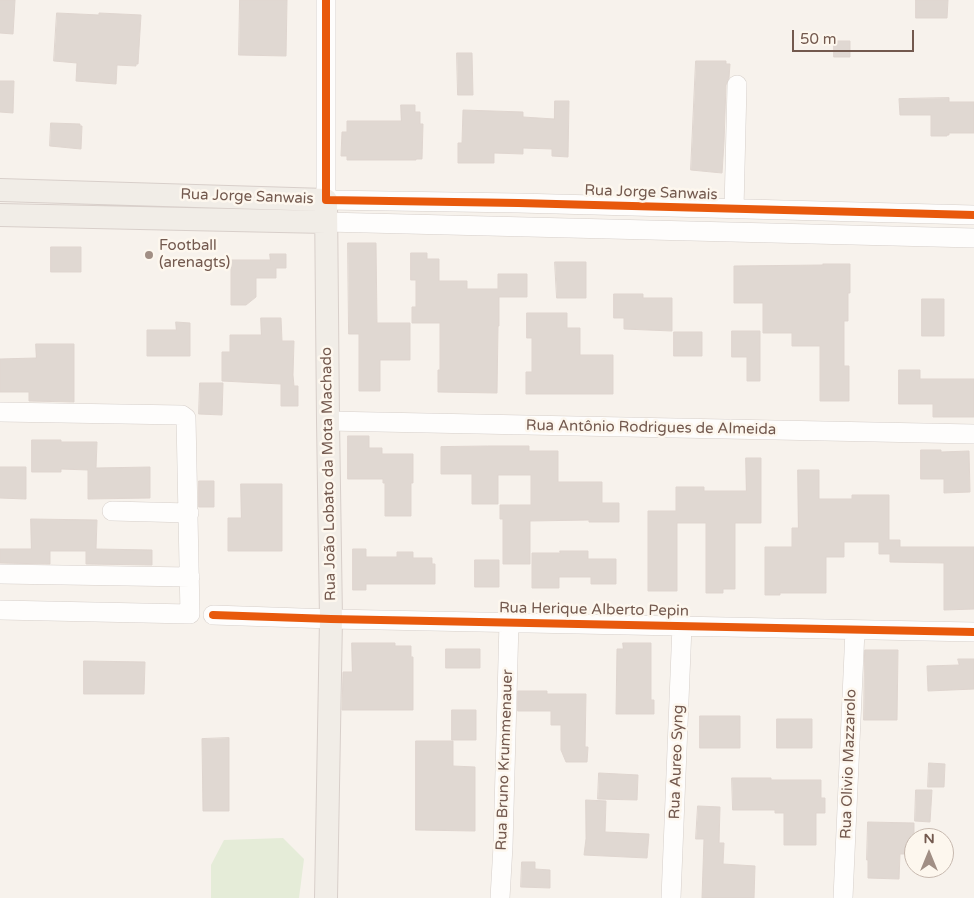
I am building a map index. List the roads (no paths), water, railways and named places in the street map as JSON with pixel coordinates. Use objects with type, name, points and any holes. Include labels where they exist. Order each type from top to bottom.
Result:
[{"type":"main road","name":"Rua Jorge Sanwais","points":[[0,190],[326,200]]},
{"type":"main road","name":"Rua João Lobato da Mota Machado","points":[[326,200],[331,619],[326,898]]},
{"type":"main road","name":"Rua Jorge Sanwais","points":[[0,215],[326,222]]},
{"type":"street","points":[[326,0],[326,200]]},
{"type":"street","points":[[734,209],[738,85]]},
{"type":"street","name":"Rua Jorge Sanwais","points":[[326,200],[974,215]]},
{"type":"street","name":"Rua Jorge Sanwais","points":[[326,222],[974,238]]},
{"type":"street","points":[[0,412],[182,416],[186,418],[190,614],[0,610]]},
{"type":"street","name":"Rua Antônio Rodrigues de Almeida","points":[[328,421],[974,434]]},
{"type":"street","points":[[112,511],[188,514]]},
{"type":"street","points":[[0,574],[190,577]]},
{"type":"street","name":"Rua Herique Alberto Pepin","points":[[213,615],[974,632]]},
{"type":"street","name":"Rua Bruno Krummenauer","points":[[500,898],[509,622]]},
{"type":"street","name":"Rua Aureo Syng","points":[[671,898],[682,626]]},
{"type":"street","name":"Rua Olivio Mazzarolo","points":[[843,898],[855,630]]},
{"type":"place","name":"Football (arenagts)","points":[[149,255]]}]
